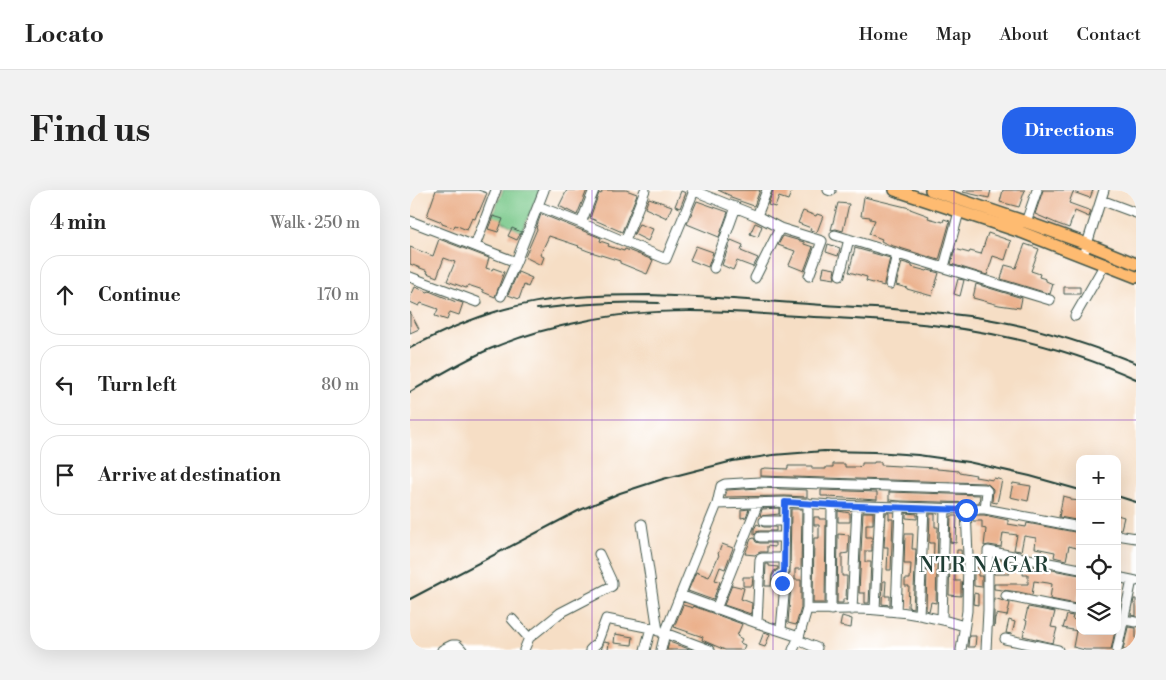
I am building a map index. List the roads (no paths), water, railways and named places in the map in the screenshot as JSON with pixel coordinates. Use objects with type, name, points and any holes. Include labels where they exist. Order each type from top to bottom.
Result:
[{"type":"main road","points":[[895,190],[961,201],[1021,232],[1136,264]]},
{"type":"main road","points":[[931,190],[1026,222],[1085,250],[1105,264],[1136,277]]},
{"type":"street","points":[[475,246],[496,190]]},
{"type":"street","points":[[501,296],[544,190]]},
{"type":"street","points":[[581,223],[594,190]]},
{"type":"street","points":[[625,241],[645,190]]},
{"type":"street","points":[[538,206],[666,259],[693,190],[757,216],[780,228],[822,241],[809,276]]},
{"type":"street","points":[[757,216],[767,190]]},
{"type":"street","points":[[1026,222],[1037,190]]},
{"type":"street","points":[[1085,250],[1104,190]]},
{"type":"street","points":[[1101,200],[1136,213]]},
{"type":"street","points":[[944,268],[961,201]]},
{"type":"street","points":[[714,268],[736,207]]},
{"type":"street","points":[[410,221],[516,262]]},
{"type":"street","points":[[755,278],[780,228]]},
{"type":"street","points":[[835,235],[1050,300]]},
{"type":"street","points":[[840,275],[849,239]]},
{"type":"street","points":[[890,284],[897,254]]},
{"type":"street","points":[[1076,316],[1105,264]]},
{"type":"street","points":[[410,276],[477,302]]},
{"type":"street","points":[[645,650],[680,595],[717,504],[721,486],[725,484],[760,482],[985,489],[985,509]]},
{"type":"street","points":[[781,630],[785,584],[779,582],[777,578],[784,573],[785,502]]},
{"type":"street","points":[[717,504],[785,502],[880,507],[985,509],[1076,526]]},
{"type":"street","points":[[716,608],[758,503]]},
{"type":"street","points":[[793,650],[799,638],[808,609],[808,503]]},
{"type":"street","points":[[831,610],[832,505]]},
{"type":"street","points":[[852,610],[857,506]]},
{"type":"street","points":[[875,610],[880,507]]},
{"type":"street","points":[[896,612],[900,507]]},
{"type":"street","points":[[919,615],[924,508]]},
{"type":"street","points":[[942,619],[945,509]]},
{"type":"street","points":[[961,650],[967,611],[968,556],[966,510]]},
{"type":"street","points":[[764,521],[784,521]]},
{"type":"street","points":[[642,524],[661,650]]},
{"type":"street","points":[[1121,535],[1136,538]]},
{"type":"street","points":[[760,537],[784,537]]},
{"type":"street","points":[[986,650],[988,551],[1076,568]]},
{"type":"street","points":[[524,650],[529,638],[560,613],[612,586],[612,582],[599,554]]},
{"type":"street","points":[[757,623],[760,559],[784,558]]},
{"type":"street","points":[[1121,578],[1134,580],[1121,617]]},
{"type":"street","points":[[680,595],[781,630],[817,648]]},
{"type":"street","points":[[1006,596],[1076,610]]},
{"type":"street","points":[[808,609],[896,612],[942,619],[964,626]]},
{"type":"street","points":[[512,618],[529,638]]},
{"type":"street","points":[[590,650],[598,643],[606,619],[658,631],[708,650]]},
{"type":"street","points":[[1121,620],[1136,622]]},
{"type":"street","points":[[1117,650],[1118,635]]},
{"type":"street","points":[[1005,639],[1058,650]]},
{"type":"street","points":[[442,650],[452,645],[457,645],[462,650]]},
{"type":"railway","points":[[410,348],[464,323],[517,306],[574,297],[650,295],[900,309],[959,315],[998,321],[1051,333],[1136,363]]},
{"type":"railway","points":[[537,309],[598,303],[659,303]]},
{"type":"railway","points":[[410,392],[449,369],[480,354],[534,333],[568,324],[607,317],[688,311],[880,321],[963,329],[1051,348],[1094,362],[1136,379]]},
{"type":"railway","points":[[410,599],[578,511],[620,493],[663,479],[733,461],[773,455],[824,451],[918,455],[968,462],[1076,489]]},
{"type":"railway","points":[[1121,497],[1136,502]]},
{"type":"district","name":"NTR NAGAR","points":[[984,565]]}]
